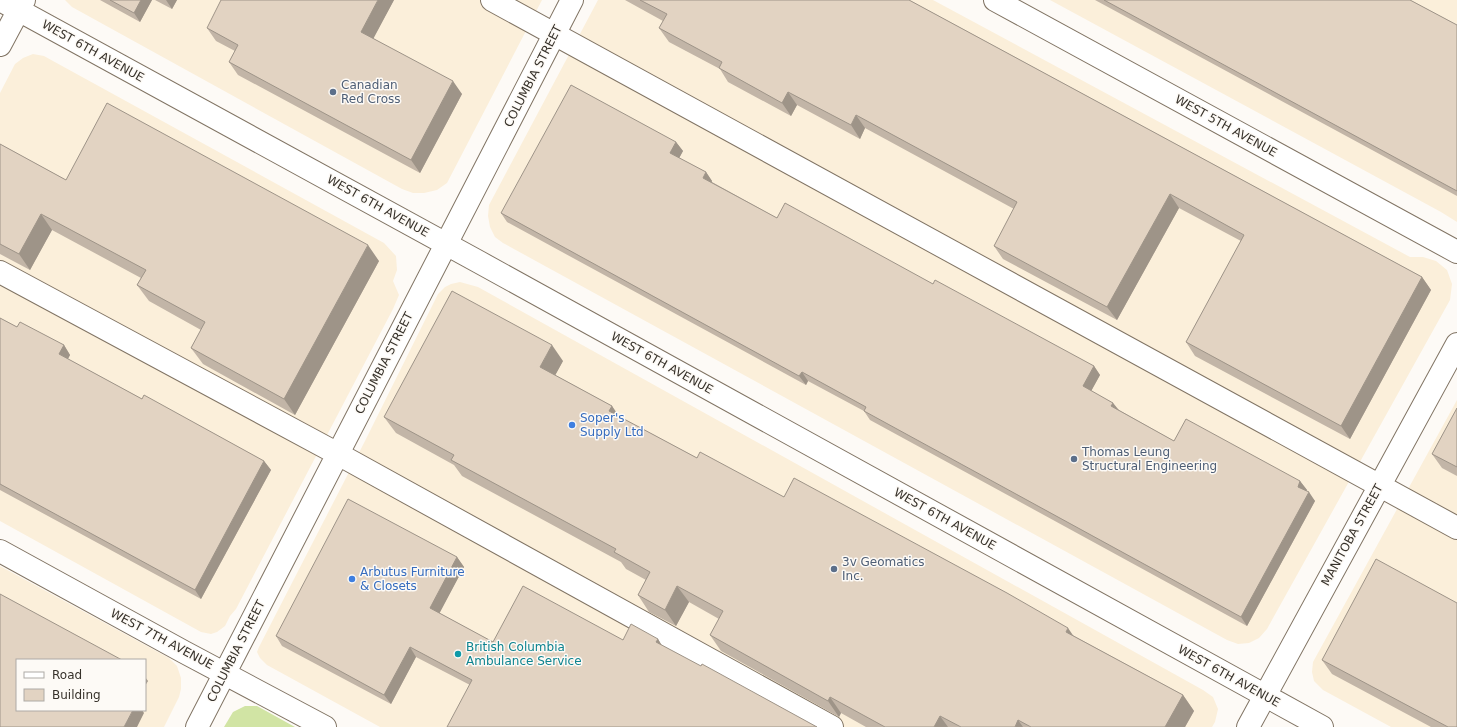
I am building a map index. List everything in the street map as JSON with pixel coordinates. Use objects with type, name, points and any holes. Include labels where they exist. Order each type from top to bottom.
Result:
[{"type":"street","points":[[492,0],[1457,528]]},
{"type":"street","name":"COLUMBIA STREET","points":[[197,727],[572,0]]},
{"type":"street","name":"WEST 5TH AVENUE","points":[[995,0],[1457,252]]},
{"type":"street","points":[[0,45],[14,3]]},
{"type":"street","name":"WEST 6TH AVENUE","points":[[14,3],[446,244],[1322,727]]},
{"type":"street","points":[[0,272],[338,454],[832,727]]},
{"type":"street","name":"MANITOBA STREET","points":[[1248,727],[1457,344]]},
{"type":"street","name":"WEST 7TH AVENUE","points":[[0,550],[325,727]]},
{"type":"shaded area","points":[[65,0],[542,0],[447,183],[437,190],[424,193],[413,193],[402,189],[72,7]]},
{"type":"shaded area","points":[[598,0],[933,0],[1410,257],[1423,257],[1436,261],[1447,270],[1452,284],[1450,300],[1267,629],[1259,638],[1249,643],[1238,644],[1227,640],[503,243],[495,237],[490,227],[488,216],[489,205]]},
{"type":"shaded area","points":[[1050,0],[1457,0],[1457,222],[1441,212]]},
{"type":"shaded area","points":[[33,54],[44,56],[384,243],[396,256],[397,270],[393,281],[399,295],[393,309],[236,609],[230,616],[225,626],[217,632],[211,634],[201,632],[0,521],[0,93],[15,64],[23,58]]},
{"type":"shaded area","points":[[460,282],[478,287],[1203,690],[1213,697],[1218,709],[1215,722],[1212,727],[380,727],[267,665],[260,658],[257,652],[259,647],[365,441],[438,294],[445,287]]},
{"type":"shaded area","points":[[1457,400],[1457,727],[1391,727],[1323,690],[1314,681],[1312,672],[1313,662]]},
{"type":"shaded area","points":[[0,566],[169,658],[177,666],[181,678],[181,689],[179,697],[164,727],[0,727]]},
{"type":"green space","points":[[245,706],[257,706],[295,727],[224,727],[233,712]]},
{"type":"building","points":[[110,0],[141,0],[134,13]]},
{"type":"building","points":[[221,0],[378,0],[361,32],[453,81],[411,160],[229,62],[238,45],[207,28]]},
{"type":"building","points":[[640,0],[909,0],[1422,277],[1341,426],[1186,342],[1244,235],[1170,194],[1107,307],[994,246],[1017,202],[856,115],[851,125],[788,92],[782,103],[719,68],[722,62],[659,28],[667,14]]},
{"type":"building","points":[[1104,0],[1410,0],[1457,25],[1457,191]]},
{"type":"building","points":[[571,85],[676,142],[670,153],[706,172],[703,178],[777,218],[785,203],[933,284],[935,280],[1094,366],[1083,386],[1113,403],[1111,406],[1174,441],[1186,419],[1300,481],[1298,487],[1309,492],[1241,617],[864,411],[866,407],[802,372],[799,376],[501,213]]},
{"type":"building","points":[[107,103],[368,245],[284,399],[191,348],[205,322],[137,285],[146,270],[41,214],[19,254],[0,244],[0,144],[66,180]]},
{"type":"building","points":[[452,291],[552,345],[540,367],[612,406],[609,411],[697,458],[700,452],[784,497],[794,478],[1007,593],[1068,628],[1066,632],[1183,695],[1165,727],[1031,727],[1018,720],[1015,727],[961,727],[940,716],[934,727],[885,727],[830,697],[828,701],[710,635],[723,611],[677,586],[665,610],[638,595],[650,572],[614,552],[616,549],[451,460],[454,455],[384,417]]},
{"type":"building","points":[[0,318],[17,327],[20,322],[64,345],[59,354],[142,399],[144,395],[264,461],[195,590],[0,484]]},
{"type":"building","points":[[1457,408],[1457,467],[1432,454]]},
{"type":"building","points":[[348,499],[457,557],[430,608],[493,642],[523,586],[623,640],[631,624],[658,639],[656,642],[701,666],[702,664],[817,727],[447,727],[472,680],[410,647],[384,695],[276,636]]},
{"type":"building","points":[[1376,559],[1457,603],[1457,727],[1448,727],[1322,660]]},
{"type":"building","points":[[0,594],[120,659],[16,659],[16,711],[132,711],[124,727],[0,727]]},
{"type":"place","name":"Canadian Red Cross","points":[[333,92]]},
{"type":"place","name":"Soper's Supply Ltd","points":[[572,425]]},
{"type":"place","name":"Thomas Leung Structural Engineering","points":[[1074,459]]},
{"type":"place","name":"3v Geomatics Inc.","points":[[834,569]]},
{"type":"place","name":"Arbutus Furniture & Closets","points":[[352,579]]},
{"type":"place","name":"British Columbia Ambulance Service","points":[[458,654]]}]
